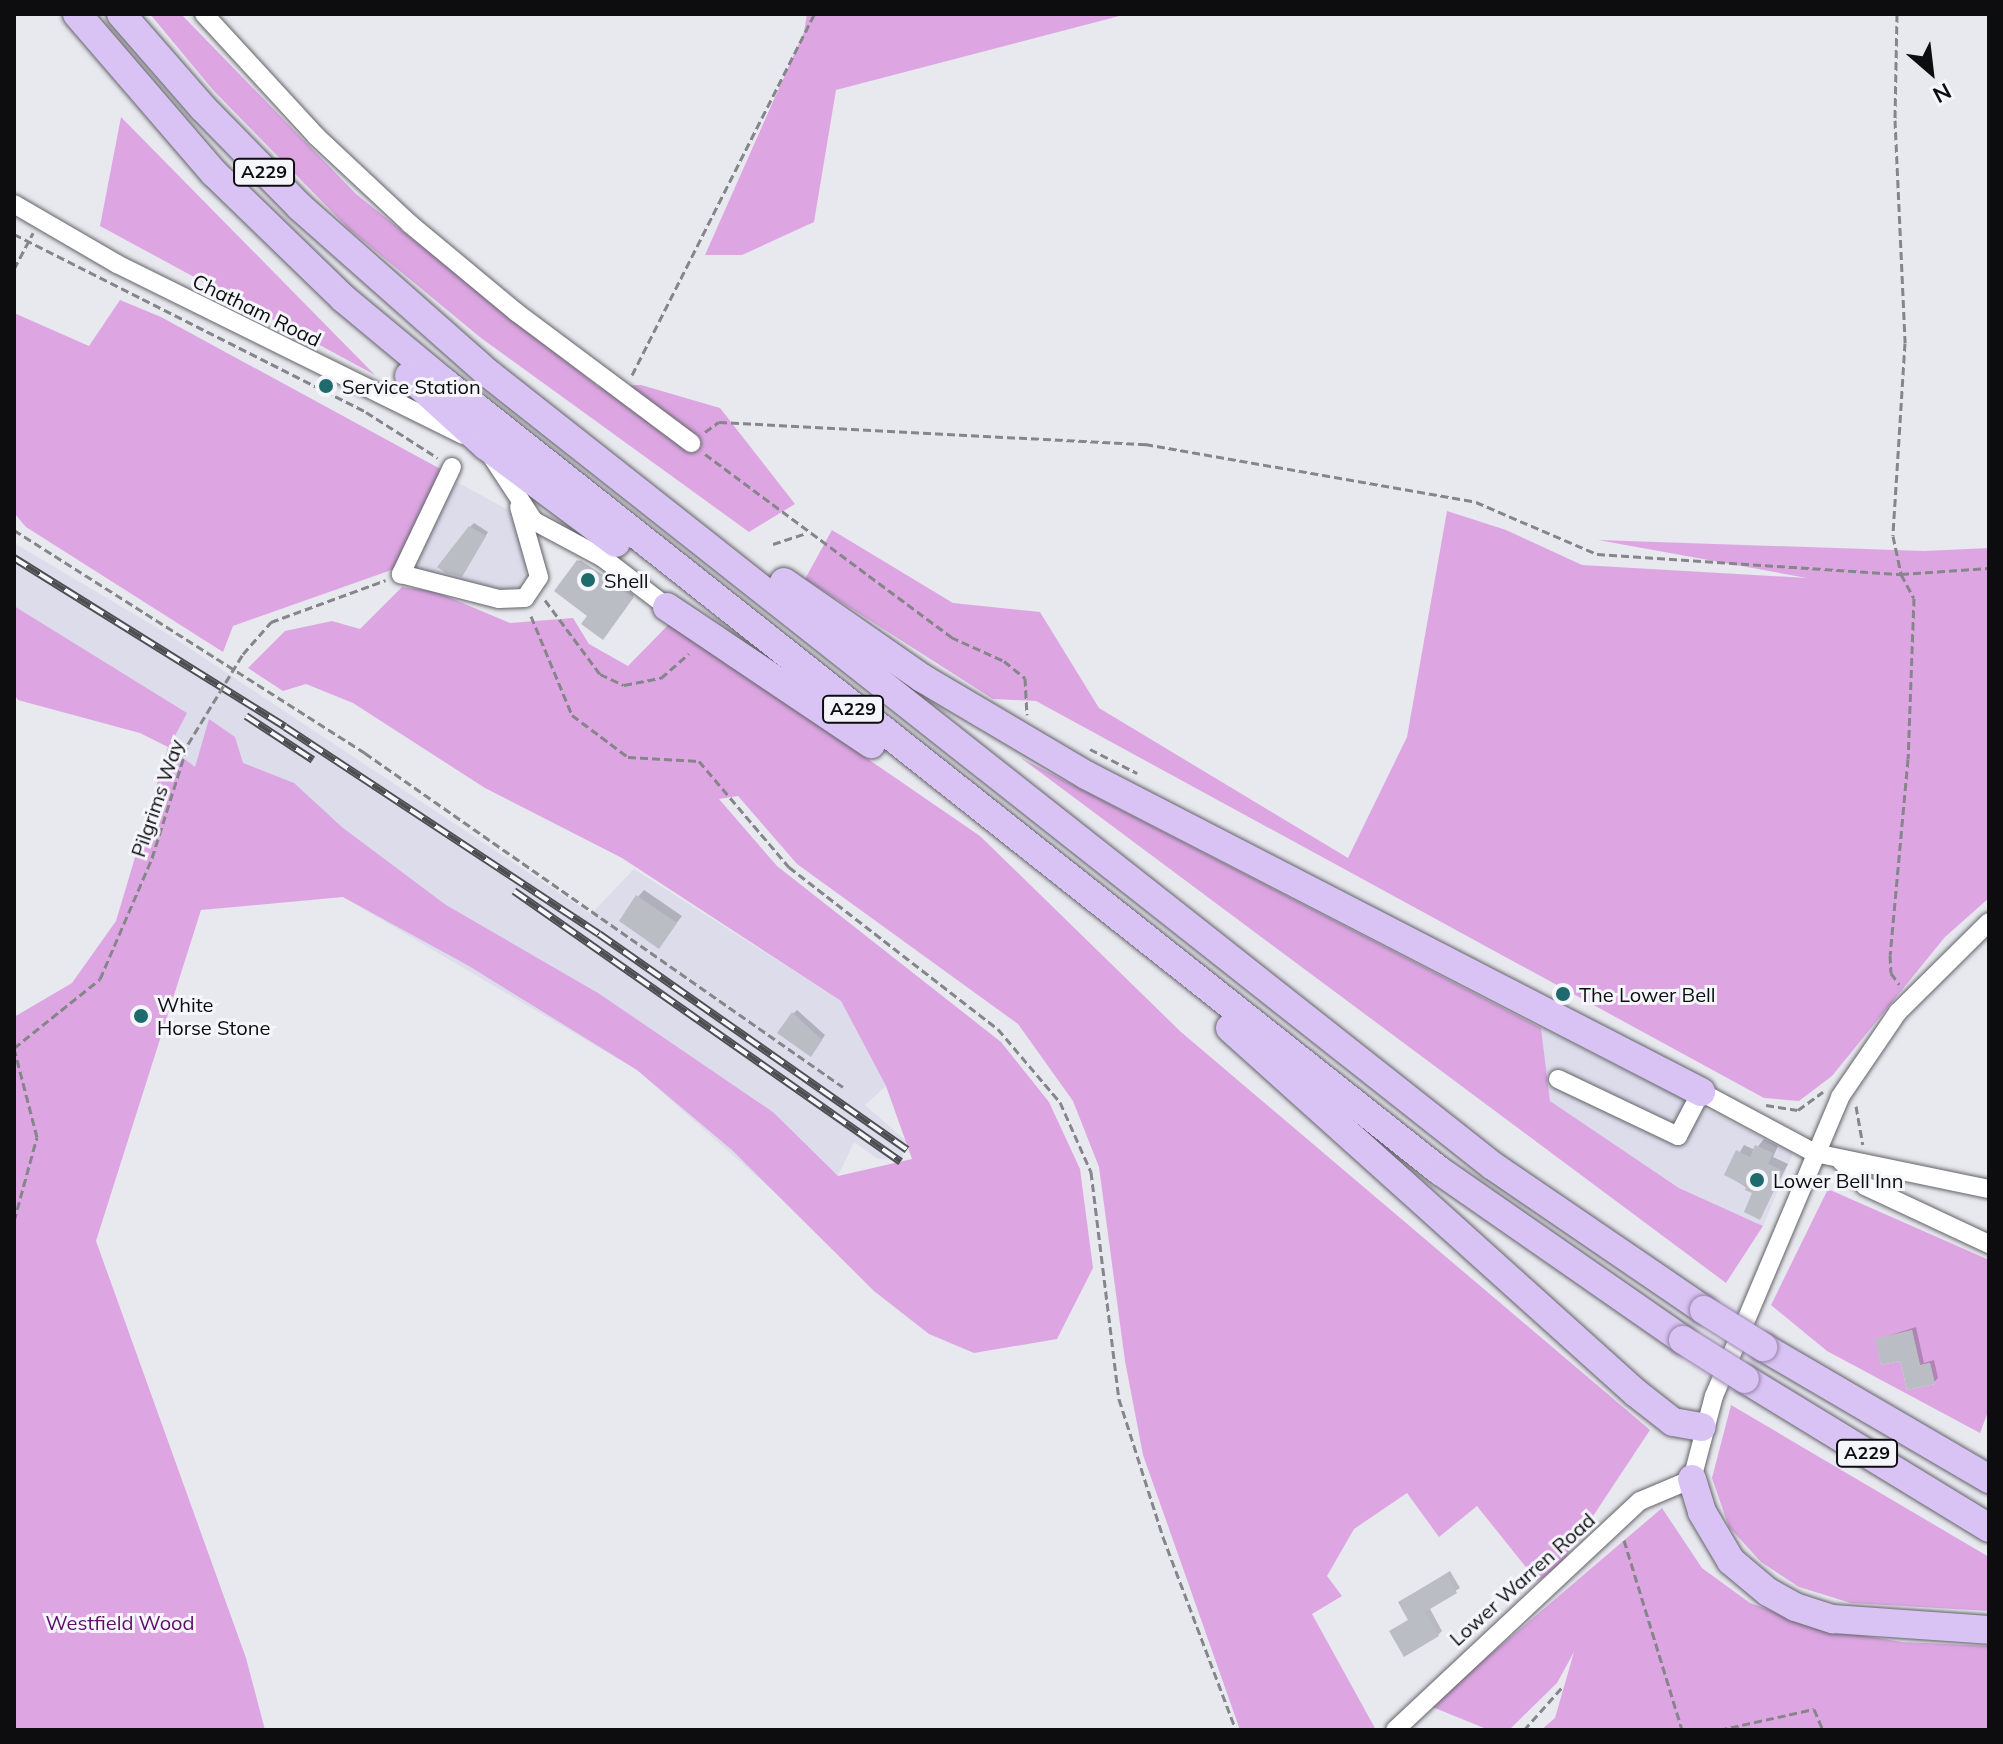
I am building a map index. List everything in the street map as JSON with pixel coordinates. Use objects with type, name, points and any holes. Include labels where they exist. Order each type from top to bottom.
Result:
[{"type":"highway","name":"A229","points":[[77,14],[163,117],[256,215],[344,299],[824,686],[1503,1218],[1683,1340],[1989,1528]]},
{"type":"highway","name":"A229","points":[[121,14],[203,108],[311,217],[489,374],[1493,1166],[1704,1310],[1989,1479]]},
{"type":"highway","points":[[256,215],[283,263],[486,446],[728,628],[824,686]]},
{"type":"highway","points":[[652,500],[696,516],[836,621],[1086,775],[1701,1092]]},
{"type":"highway","points":[[667,607],[1064,874]]},
{"type":"highway","points":[[1181,968],[1209,1008],[1636,1393],[1673,1422],[1702,1427]]},
{"type":"highway","points":[[1692,1479],[1702,1512],[1731,1561],[1768,1592],[1795,1607],[1833,1619],[1989,1630]]},
{"type":"street","points":[[204,14],[316,136],[410,224],[516,312],[691,443]]},
{"type":"street","name":"Chatham Road","points":[[14,204],[117,264],[486,446]]},
{"type":"street","points":[[452,467],[401,574],[499,599],[530,593],[539,577],[518,504],[486,446]]},
{"type":"street","points":[[518,504],[534,521],[603,558],[667,607]]},
{"type":"street","points":[[1692,1479],[1702,1427],[1840,1097],[1898,1012],[1989,922]]},
{"type":"street","points":[[1558,1079],[1678,1136],[1701,1092],[1815,1153],[1989,1189]]},
{"type":"street","points":[[1840,1160],[1865,1186],[1989,1244]]},
{"type":"street","name":"Lower Warren Road","points":[[1395,1730],[1618,1521],[1654,1492],[1692,1479]]},
{"type":"path","points":[[624,390],[814,14]]},
{"type":"path","points":[[1897,14],[1895,120],[1905,343],[1893,536],[1901,574],[1914,598],[1908,759],[1890,955],[1891,973],[1899,984]]},
{"type":"path","points":[[14,269],[41,220]]},
{"type":"path","points":[[14,234],[366,412],[452,467]]},
{"type":"path","points":[[1027,715],[1025,678],[1004,661],[951,637],[806,533],[691,443],[719,422],[1145,444],[1476,502],[1597,554],[1901,574],[1989,568]]},
{"type":"path","points":[[14,530],[365,753],[843,1087]]},
{"type":"path","points":[[773,544],[806,533]]},
{"type":"path","name":"Pilgrims Way","points":[[14,1048],[100,979],[152,858],[188,744],[243,654],[271,622],[401,574]]},
{"type":"path","points":[[530,593],[600,674],[624,685],[661,678],[689,654]]},
{"type":"path","points":[[530,593],[572,715],[628,757],[699,761],[789,867],[998,1029],[1060,1102],[1091,1172],[1119,1399],[1163,1537],[1236,1730]]},
{"type":"path","points":[[14,1048],[37,1137],[14,1221]]},
{"type":"path","points":[[1858,1108],[1858,1130],[1864,1146]]},
{"type":"path","points":[[1618,1521],[1682,1730]]},
{"type":"path","points":[[1524,1730],[1564,1685]]},
{"type":"path","points":[[1719,1730],[1814,1709],[1823,1730]]},
{"type":"shaded area","points":[[457,482],[508,510],[529,565],[517,587],[492,593],[407,567]]},
{"type":"shaded area","points":[[14,543],[171,636],[591,914],[634,869],[841,1001],[886,1086],[865,1105],[906,1141],[902,1160],[878,1159],[854,1142],[838,1176],[798,1213],[637,1070],[343,897],[168,747],[140,733],[18,700],[14,694]]},
{"type":"shaded area","points":[[1541,1028],[1793,1153],[1763,1226],[1679,1188],[1550,1101]]},
{"type":"green space","points":[[150,14],[181,14],[356,194],[599,387],[641,385],[720,408],[795,504],[749,532],[481,338],[349,229],[213,90]]},
{"type":"green space","points":[[807,14],[1127,14],[836,90],[814,222],[742,255],[705,255],[804,32]]},
{"type":"green space","points":[[121,117],[375,375],[100,226]]},
{"type":"green space","points":[[120,300],[161,317],[446,472],[400,567],[233,626],[223,652],[26,527],[14,513],[14,313],[89,346]]},
{"type":"green space","points":[[1447,511],[1506,530],[1582,565],[1807,578],[1598,540],[1924,551],[1989,548],[1989,898],[1945,937],[1832,1076],[1799,1101],[1764,1098],[1036,701],[993,699],[805,579],[832,530],[953,603],[1040,612],[1099,708],[1348,858],[1407,737]]},
{"type":"green space","name":"Westfield Wood","points":[[402,587],[434,591],[510,623],[573,618],[589,644],[628,666],[670,623],[980,836],[1181,1032],[1650,1430],[1560,1566],[1537,1581],[1477,1506],[1439,1537],[1407,1493],[1354,1529],[1327,1576],[1342,1596],[1312,1614],[1376,1730],[1240,1730],[1143,1455],[1125,1361],[1099,1167],[1073,1101],[1018,1024],[797,864],[738,796],[719,799],[777,866],[1001,1042],[1049,1102],[1080,1169],[1093,1268],[1057,1339],[974,1353],[929,1334],[874,1291],[732,1150],[637,1070],[469,966],[343,897],[201,910],[96,1241],[246,1658],[265,1730],[14,1730],[14,1017],[72,983],[116,921],[168,747],[140,733],[18,700],[14,694],[14,606],[187,713],[169,747],[195,767],[209,719],[235,737],[243,763],[294,783],[343,828],[446,905],[598,993],[773,1112],[838,1176],[912,1159],[886,1086],[841,1001],[622,858],[485,788],[353,703],[306,684],[283,691],[248,668],[285,631],[332,621],[360,629]]},
{"type":"green space","points":[[1021,758],[1541,1028],[1550,1101],[1679,1188],[1763,1226],[1726,1283]]},
{"type":"green space","points":[[1828,1189],[1989,1260],[1989,1409],[1980,1433],[1827,1351],[1771,1305]],"holes":[[[1912,1330],[1920,1365],[1930,1363],[1935,1384],[1907,1390],[1900,1361],[1881,1365],[1876,1339]]]},
{"type":"green space","points":[[1731,1405],[1989,1557],[1989,1611],[1851,1603],[1799,1587],[1761,1562],[1729,1527],[1712,1478]]},
{"type":"green space","points":[[1662,1508],[1702,1568],[1750,1603],[1823,1629],[1902,1642],[1989,1646],[1989,1730],[1541,1730],[1555,1718],[1574,1652],[1557,1683],[1509,1730],[1489,1730],[1430,1706]]},
{"type":"building","points":[[469,526],[486,536],[462,577],[446,573],[437,567]]},
{"type":"building","points":[[577,560],[634,597],[603,640],[581,624],[587,616],[554,591]]},
{"type":"building","points":[[636,895],[677,923],[659,949],[619,921]]},
{"type":"building","points":[[792,1012],[822,1040],[811,1057],[777,1033]]},
{"type":"building","name":"Lower Bell Inn","points":[[1755,1145],[1773,1153],[1768,1164],[1783,1171],[1760,1220],[1744,1212],[1752,1193],[1745,1190],[1746,1186],[1724,1175],[1736,1150],[1750,1157]]},
{"type":"building","points":[[1912,1330],[1920,1365],[1930,1363],[1935,1384],[1907,1390],[1900,1361],[1881,1365],[1875,1339]]},
{"type":"building","points":[[1446,1574],[1457,1593],[1425,1612],[1439,1636],[1404,1657],[1389,1631],[1408,1620],[1398,1602]]},
{"type":"railway","points":[[14,558],[285,727],[599,934],[907,1150]]},
{"type":"railway","points":[[246,716],[313,760]]},
{"type":"railway","points":[[514,891],[901,1162]]},
{"type":"place","name":"Service Station","points":[[326,386]]},
{"type":"place","name":"Shell","points":[[588,580]]},
{"type":"place","name":"The Lower Bell","points":[[1563,994]]},
{"type":"place","name":"White Horse Stone","points":[[141,1016]]},
{"type":"place","name":"Lower Bell Inn","points":[[1757,1180]]}]
